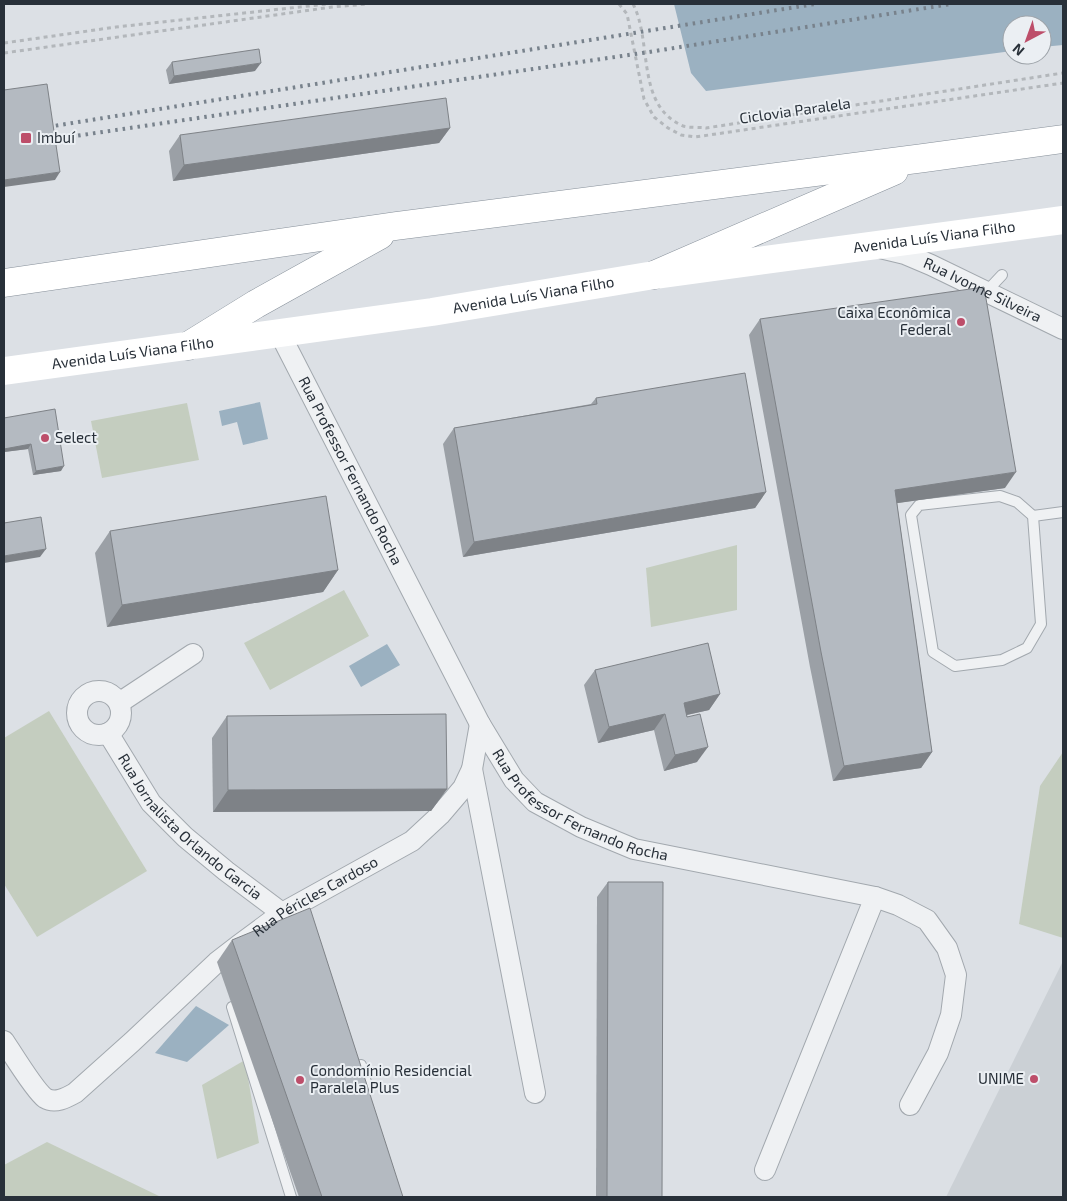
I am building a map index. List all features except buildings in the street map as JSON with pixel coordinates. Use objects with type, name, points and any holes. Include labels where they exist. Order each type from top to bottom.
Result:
[{"type":"main road","points":[[4,283],[396,226],[1063,139]]},
{"type":"main road","points":[[654,275],[924,158]]},
{"type":"main road","name":"Avenida Luís Viana Filho","points":[[4,371],[432,312],[654,275],[1063,220]]},
{"type":"main road","points":[[188,346],[256,304],[396,226]]},
{"type":"street","name":"Rua Ivonne Silveira","points":[[871,245],[905,254],[1063,329]]},
{"type":"street","name":"Rua Professor Fernando Rocha","points":[[279,332],[480,724],[514,780],[535,802],[581,828],[634,849],[875,897],[898,905],[927,920],[947,948],[956,975],[951,1015],[938,1053],[910,1105]]},
{"type":"street","points":[[119,703],[193,654]]},
{"type":"street","points":[[102,691],[108,693],[119,703],[121,710],[119,724],[108,733],[94,734],[82,726],[78,712],[79,705],[88,694],[102,691]]},
{"type":"street","name":"Rua Péricles Cardoso","points":[[4,1041],[37,1089],[46,1098],[56,1100],[66,1098],[75,1093],[282,913],[412,841],[440,815],[463,788],[472,770],[480,724]]},
{"type":"street","name":"Rua Jornalista Orlando Garcia","points":[[108,733],[151,803],[185,837],[282,913]]},
{"type":"street","points":[[472,770],[535,1093]]},
{"type":"street","points":[[765,1170],[875,897]]},
{"type":"lane","points":[[986,292],[1002,276]]},
{"type":"lane","points":[[1033,516],[1040,624],[1027,648],[1002,660],[955,666],[932,652],[911,516],[919,505],[1000,496],[1017,502],[1033,516],[1063,512]]},
{"type":"lane","points":[[229,999],[290,1197]]},
{"type":"lane","points":[[361,1065],[371,1100]]},
{"type":"path","points":[[4,43],[116,27],[328,4]]},
{"type":"path","points":[[4,53],[332,7],[367,4]]},
{"type":"path","name":"Ciclovia Paralela","points":[[619,4],[627,14],[644,99],[654,117],[681,136],[695,137],[1063,83]]},
{"type":"path","points":[[633,4],[640,22],[652,92],[670,118],[684,126],[706,128],[1063,73]]},
{"type":"shaded area","name":"UNIME","points":[[1063,961],[1063,1197],[946,1197]]},
{"type":"green space","points":[[187,403],[199,460],[102,478],[91,421]]},
{"type":"green space","points":[[737,545],[737,610],[651,627],[646,568]]},
{"type":"green space","points":[[344,590],[369,636],[270,690],[244,643]]},
{"type":"green space","points":[[49,711],[147,871],[37,937],[4,884],[4,738]]},
{"type":"green space","points":[[1063,752],[1063,938],[1019,924],[1040,786]]},
{"type":"green space","points":[[245,1060],[259,1143],[217,1159],[202,1085]]},
{"type":"green space","points":[[47,1142],[161,1197],[4,1197],[4,1165]]},
{"type":"water","points":[[674,4],[1063,4],[1063,45],[1052,46],[1052,15],[1002,15],[1002,52],[706,91],[691,73]]},
{"type":"water","points":[[260,402],[268,439],[243,445],[237,422],[222,426],[219,411]]},
{"type":"water","points":[[387,644],[400,665],[361,687],[349,666]]},
{"type":"water","points":[[196,1006],[229,1025],[187,1062],[155,1053]]},
{"type":"railway","points":[[41,128],[815,4]]},
{"type":"railway","points":[[41,141],[649,52],[951,4]]},
{"type":"place","name":"Imbuí","points":[[26,138]]},
{"type":"place","name":"Caixa Econômica Federal","points":[[961,322]]},
{"type":"place","name":"Select","points":[[45,438]]},
{"type":"place","name":"UNIME","points":[[1034,1079]]},
{"type":"place","name":"Condomínio Residencial Paralela Plus","points":[[300,1080]]}]
